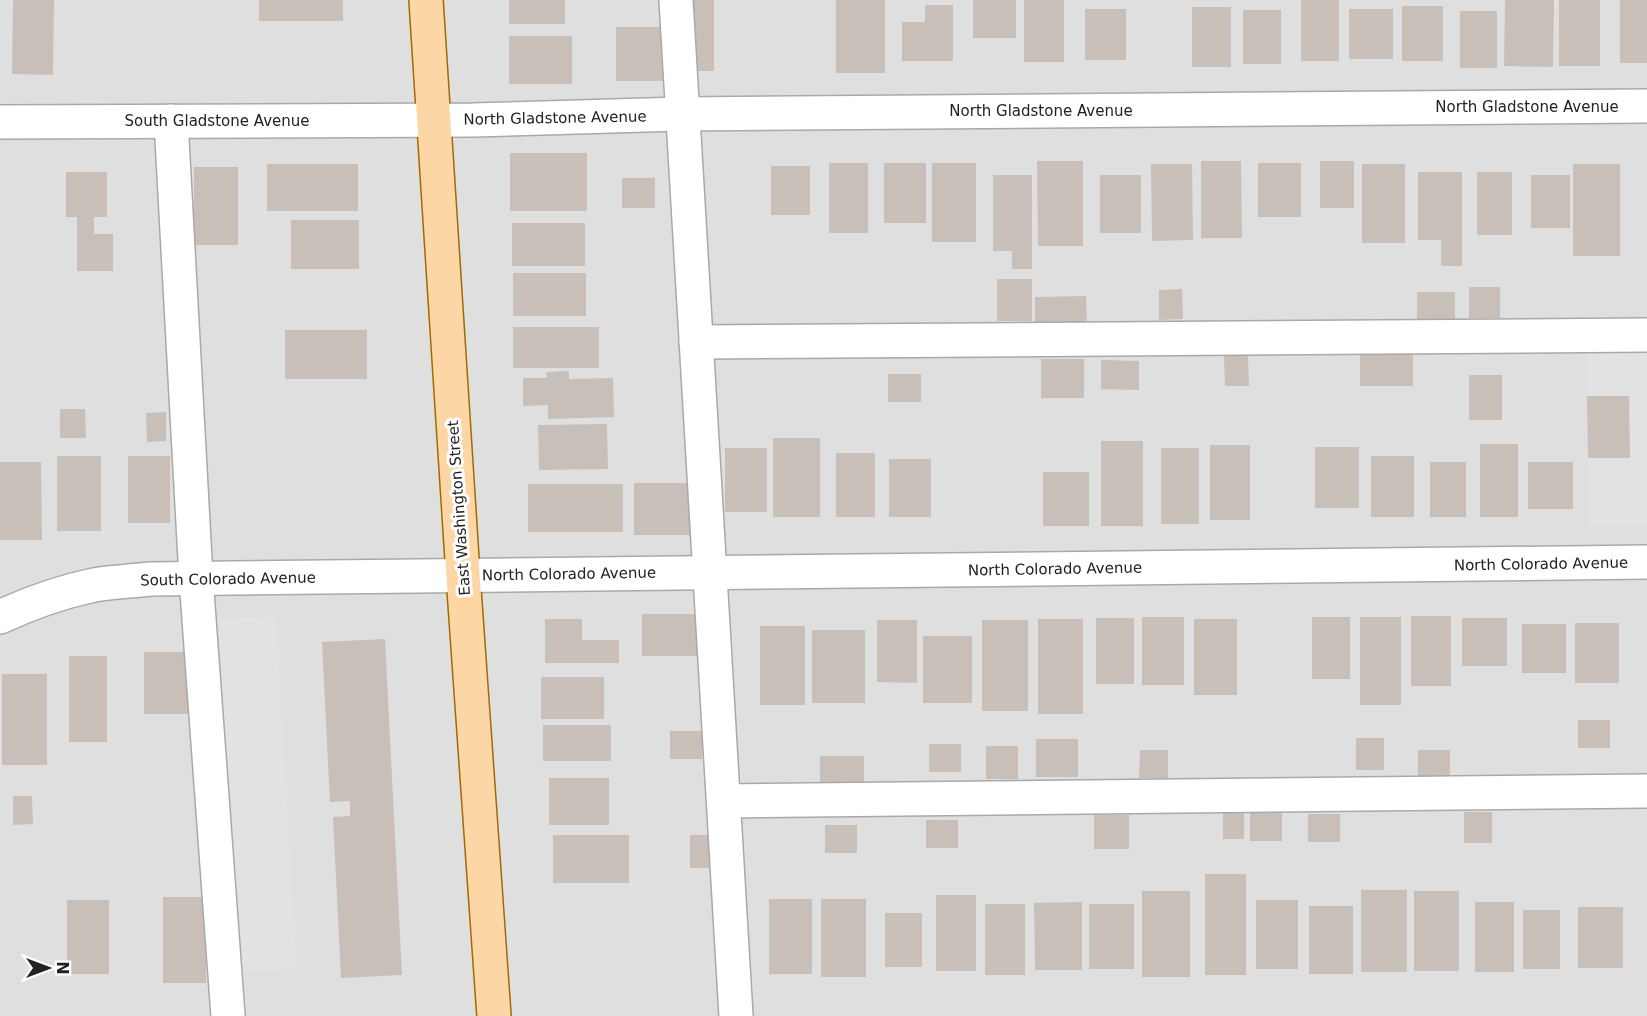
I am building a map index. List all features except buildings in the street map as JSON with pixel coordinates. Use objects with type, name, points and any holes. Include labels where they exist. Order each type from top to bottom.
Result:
[{"type":"main road","name":"East Washington Street","points":[[426,0],[494,1016]]},
{"type":"street","points":[[676,0],[736,1016]]},
{"type":"street","name":"North Gladstone Avenue","points":[[434,120],[681,114],[1647,106]]},
{"type":"street","name":"South Gladstone Avenue","points":[[0,122],[434,120]]},
{"type":"street","points":[[171,121],[196,578],[228,1016]]},
{"type":"street","points":[[696,342],[1647,335]]},
{"type":"street","name":"North Colorado Avenue","points":[[463,575],[1647,562]]},
{"type":"street","name":"South Colorado Avenue","points":[[0,618],[43,599],[96,585],[151,579],[463,575]]},
{"type":"street","points":[[724,801],[1647,791]]},
{"type":"shaded area","points":[[0,0],[1647,0],[1647,1016],[0,1016]]},
{"type":"shaded area","points":[[1647,345],[1647,526],[1589,526],[1588,458],[1630,457],[1629,396],[1587,396],[1586,346]]},
{"type":"shaded area","points":[[276,616],[297,969],[238,973],[218,619]]}]
